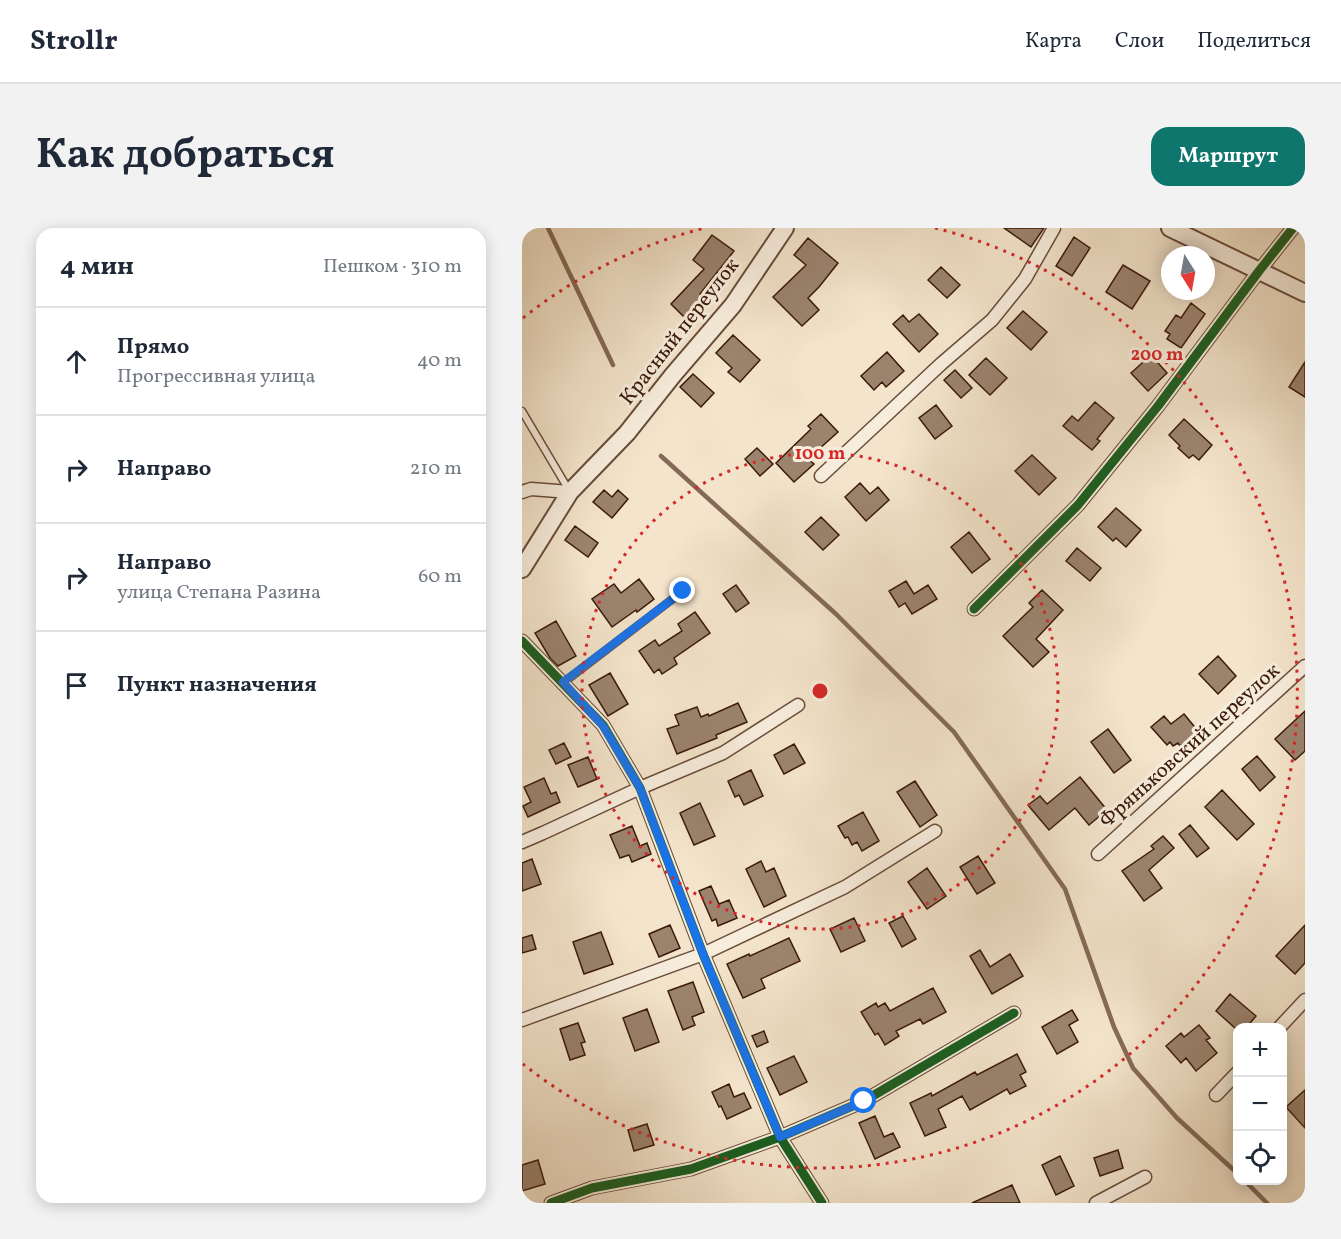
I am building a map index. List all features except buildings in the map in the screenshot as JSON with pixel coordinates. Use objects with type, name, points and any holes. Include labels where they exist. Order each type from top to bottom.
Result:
[{"type":"street","name":"Красный переулок","points":[[522,569],[570,492],[627,433],[672,375],[733,305],[785,228]]},
{"type":"street","points":[[821,476],[941,364],[992,320],[1025,279],[1054,228]]},
{"type":"street","points":[[1170,228],[1305,293]]},
{"type":"street","points":[[974,609],[1078,505],[1158,406],[1293,228]]},
{"type":"street","points":[[522,492],[531,489],[570,492]]},
{"type":"street","points":[[522,641],[603,726],[640,788],[703,954],[780,1137],[822,1203]]},
{"type":"street","name":"Фряньковский переулок","points":[[1098,854],[1305,666]]},
{"type":"street","points":[[522,842],[723,753],[798,705]]},
{"type":"street","points":[[522,1020],[703,954],[845,888],[935,831]]},
{"type":"street","points":[[1284,1023],[1305,1000]]},
{"type":"street","points":[[551,1203],[592,1188],[691,1169],[780,1137],[864,1101],[1014,1013]]},
{"type":"street","points":[[1216,1095],[1233,1077]]},
{"type":"street","points":[[1096,1203],[1145,1177]]},
{"type":"lane","points":[[522,411],[570,492]]},
{"type":"lane","points":[[563,682],[683,591]]},
{"type":"waterway","points":[[548,228],[613,365]]},
{"type":"waterway","points":[[661,456],[836,614],[954,732],[1065,889],[1114,1027],[1133,1068],[1177,1118],[1233,1169]]},
{"type":"waterway","points":[[1249,1185],[1267,1203]]},
{"type":"cycle path","points":[[974,609],[1078,505],[1158,406],[1293,228]]},
{"type":"cycle path","points":[[522,641],[603,725],[640,788],[703,954],[780,1137],[822,1203]]},
{"type":"cycle path","points":[[551,1203],[592,1188],[691,1169],[780,1137],[864,1101],[1014,1013]]},
{"type":"route","points":[[683,591],[563,682],[603,726],[640,788],[703,954],[780,1137],[864,1101]]}]
